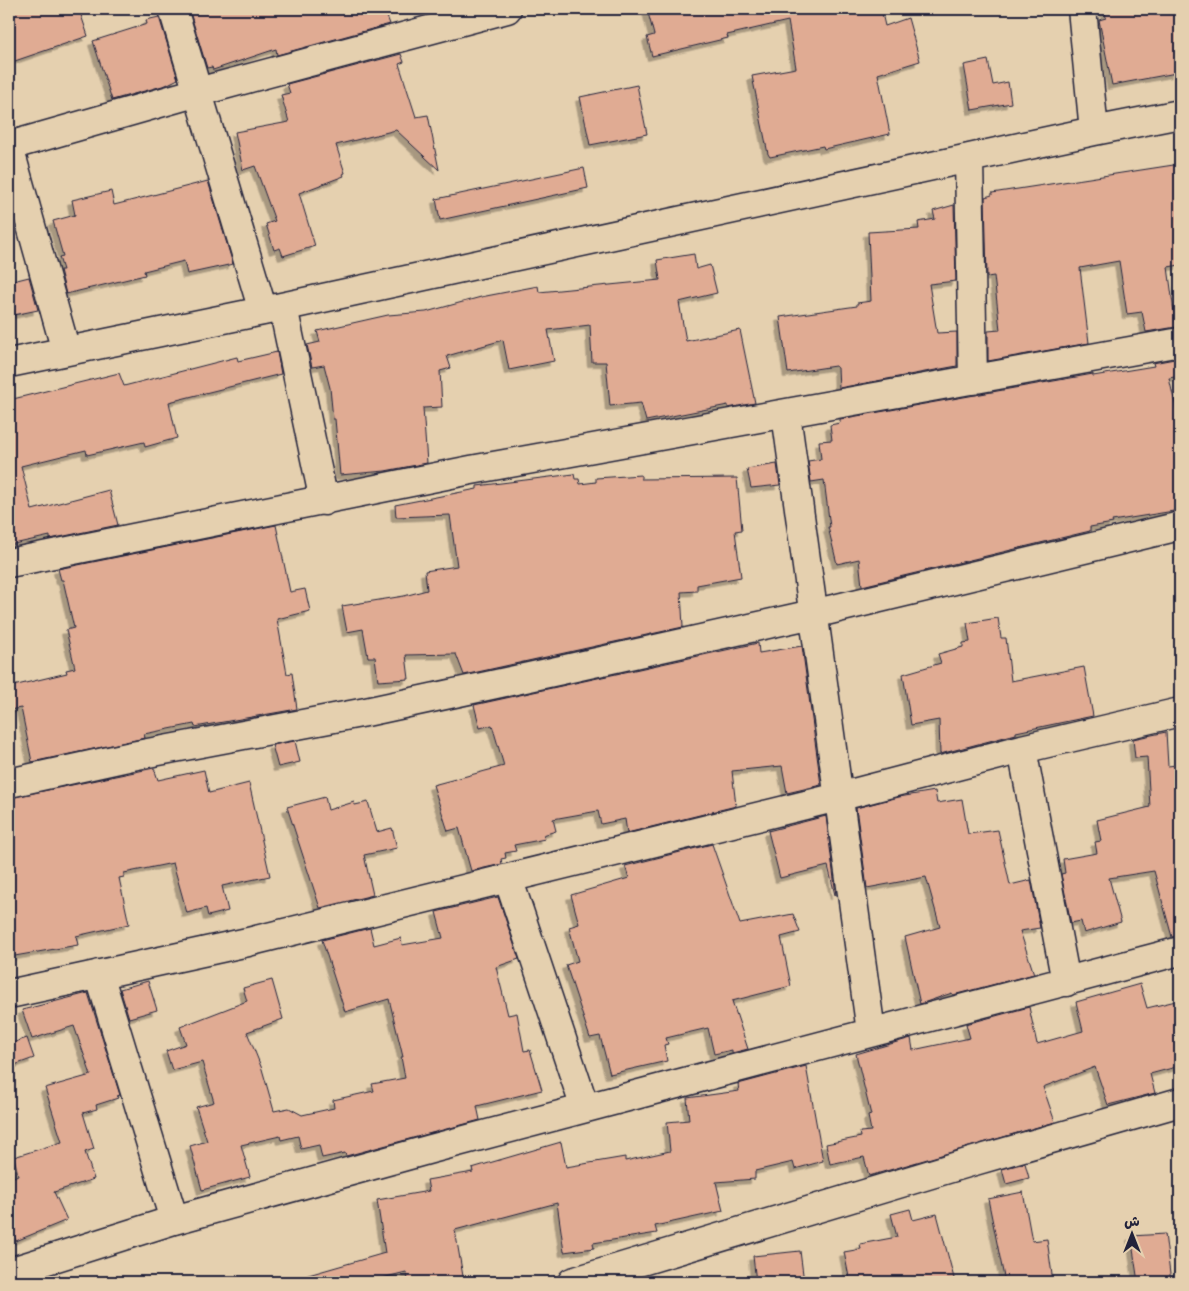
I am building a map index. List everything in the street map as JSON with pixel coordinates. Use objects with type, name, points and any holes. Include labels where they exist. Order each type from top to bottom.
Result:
[{"type":"street","points":[[173,9],[198,92],[273,309],[324,501]]},
{"type":"street","points":[[66,350],[9,147],[198,92],[507,9]]},
{"type":"street","points":[[1082,9],[1094,131]]},
{"type":"street","points":[[9,363],[273,309],[1180,114]]},
{"type":"street","points":[[969,160],[973,380]]},
{"type":"street","points":[[9,562],[324,501],[471,470],[1180,342]]},
{"type":"street","points":[[786,414],[871,1032]]},
{"type":"street","points":[[9,783],[132,756],[366,712],[813,614],[1180,526]]},
{"type":"street","points":[[9,994],[248,942],[838,797],[1022,749],[1180,712]]},
{"type":"street","points":[[1022,749],[1066,982]]},
{"type":"street","points":[[508,878],[585,1108]]},
{"type":"street","points":[[9,1272],[174,1220],[585,1108],[1180,951]]},
{"type":"street","points":[[100,974],[174,1220]]},
{"type":"street","points":[[572,1282],[640,1272],[970,1162],[1180,1102]]},
{"type":"building","points":[[9,9],[79,9],[88,36],[9,63]]},
{"type":"building","points":[[189,9],[384,9],[390,24],[277,55],[276,49],[213,70],[212,67],[207,68]]},
{"type":"building","points":[[647,9],[881,9],[885,26],[908,18],[920,61],[878,74],[890,134],[824,149],[823,146],[770,157],[752,76],[796,68],[788,21],[727,35],[728,38],[652,56],[647,37],[654,35]]},
{"type":"building","points":[[1105,9],[1180,9],[1180,66],[1175,67],[1176,73],[1112,85],[1099,20],[1106,18]]},
{"type":"building","points":[[159,17],[178,79],[166,85],[112,100],[93,41],[147,24],[146,20]]},
{"type":"building","points":[[401,54],[404,62],[399,64],[416,117],[428,115],[439,170],[396,130],[336,145],[345,173],[343,174],[344,176],[299,193],[315,246],[283,256],[280,248],[274,250],[266,224],[275,221],[255,166],[243,170],[235,132],[289,122],[281,95],[290,93],[287,84]]},
{"type":"building","points":[[988,60],[993,85],[1008,82],[1011,103],[972,110],[964,65]]},
{"type":"building","points":[[637,85],[647,134],[590,145],[580,97]]},
{"type":"building","points":[[1180,164],[1180,265],[1168,267],[1176,327],[1146,332],[1142,312],[1127,314],[1119,261],[1080,268],[1089,343],[988,361],[988,331],[1000,330],[994,276],[987,277],[985,197],[992,195],[992,193]]},
{"type":"building","points":[[584,168],[588,188],[440,220],[436,199]]},
{"type":"building","points":[[208,181],[233,264],[187,274],[184,261],[144,271],[145,275],[66,294],[60,270],[63,270],[59,257],[63,256],[53,221],[75,215],[72,200],[111,191],[114,205]]},
{"type":"building","points":[[954,205],[956,281],[929,284],[937,333],[957,332],[957,366],[839,388],[838,368],[835,366],[788,373],[780,317],[857,306],[857,303],[871,301],[868,232],[919,229],[918,222],[935,219],[933,211]]},
{"type":"building","points":[[694,254],[696,269],[710,265],[717,293],[679,302],[686,341],[740,330],[755,403],[728,408],[728,405],[646,421],[641,403],[610,406],[606,362],[592,362],[590,325],[548,330],[554,361],[509,370],[503,340],[447,356],[451,368],[440,371],[442,407],[423,408],[427,463],[385,471],[340,475],[330,388],[324,365],[312,367],[307,345],[320,342],[317,331],[388,315],[426,312],[481,297],[538,286],[539,292],[660,280],[657,260]]},
{"type":"building","points":[[29,277],[38,310],[9,316],[9,282]]},
{"type":"building","points":[[277,352],[281,374],[169,402],[177,438],[145,447],[144,442],[87,455],[86,450],[21,466],[32,510],[109,490],[118,525],[9,545],[9,400],[119,373],[124,386],[237,357],[238,361]]},
{"type":"building","points":[[1180,358],[1180,376],[1169,378],[1180,425],[1180,510],[1112,521],[1113,523],[1090,527],[1090,531],[862,586],[859,559],[837,564],[828,527],[830,527],[824,480],[811,482],[808,461],[821,459],[819,441],[832,440],[830,425],[840,423],[840,419],[1093,374],[1093,376],[1154,366],[1153,363]]},
{"type":"building","points":[[777,464],[780,485],[751,488],[747,469]]},
{"type":"building","points":[[574,474],[575,479],[579,479],[580,484],[596,482],[596,478],[641,475],[641,479],[737,478],[742,530],[735,531],[741,577],[697,585],[697,591],[681,592],[683,627],[464,675],[456,654],[406,655],[409,679],[378,681],[375,657],[368,657],[363,629],[347,632],[342,606],[404,596],[427,590],[425,571],[457,566],[450,515],[396,517],[395,505],[477,489],[477,486]]},
{"type":"building","points":[[276,525],[290,592],[305,589],[310,611],[277,619],[287,674],[292,673],[297,709],[195,727],[194,724],[144,734],[145,738],[32,762],[21,708],[9,710],[9,687],[67,673],[66,670],[75,668],[66,630],[74,628],[63,580],[61,580],[58,569]]},
{"type":"building","points":[[998,618],[1001,638],[1006,638],[1011,681],[1084,667],[1093,716],[1016,732],[1016,734],[940,754],[939,720],[911,725],[903,674],[941,663],[938,654],[963,647],[963,643],[970,642],[967,623]]},
{"type":"building","points":[[758,643],[759,653],[802,646],[821,785],[787,793],[782,766],[732,771],[736,806],[627,833],[625,819],[601,824],[598,811],[553,819],[556,831],[543,835],[545,839],[514,845],[516,851],[505,853],[506,858],[501,859],[502,864],[471,871],[459,828],[448,831],[433,785],[504,766],[492,725],[480,728],[474,705]]},
{"type":"building","points":[[1166,732],[1168,766],[1176,765],[1180,804],[1180,936],[1172,937],[1154,871],[1109,878],[1121,922],[1084,933],[1081,921],[1071,923],[1061,874],[1065,873],[1063,859],[1097,853],[1095,842],[1101,841],[1097,820],[1150,807],[1147,757],[1135,758],[1133,739]]},
{"type":"building","points":[[295,741],[300,762],[278,767],[272,745]]},
{"type":"building","points":[[154,768],[158,780],[204,770],[209,793],[249,783],[270,876],[222,886],[228,911],[208,916],[206,908],[187,913],[173,863],[124,873],[124,877],[119,878],[129,924],[76,936],[78,945],[9,957],[9,798]]},
{"type":"building","points":[[935,791],[937,803],[962,799],[968,834],[998,830],[1010,885],[1031,880],[1040,928],[1020,931],[1034,974],[953,995],[952,993],[920,1004],[905,937],[940,927],[926,877],[867,888],[856,808],[899,797]]},
{"type":"building","points":[[325,797],[328,810],[354,802],[355,805],[368,802],[377,832],[392,828],[397,848],[364,855],[373,895],[320,908],[287,807]]},
{"type":"building","points":[[826,816],[836,895],[828,866],[780,878],[768,831]]},
{"type":"building","points":[[712,844],[740,924],[793,914],[800,932],[781,937],[791,986],[732,1001],[748,1049],[732,1053],[732,1050],[714,1054],[708,1028],[666,1038],[668,1044],[664,1045],[667,1061],[610,1074],[600,1036],[590,1038],[566,965],[578,961],[569,927],[579,924],[571,895],[629,878],[625,866]]},
{"type":"building","points":[[498,897],[519,959],[496,967],[508,1015],[517,1013],[524,1051],[530,1050],[542,1090],[477,1106],[480,1120],[346,1156],[345,1153],[322,1158],[319,1145],[301,1149],[298,1136],[281,1140],[280,1136],[241,1145],[250,1177],[202,1190],[190,1146],[207,1141],[196,1107],[214,1102],[202,1062],[172,1070],[166,1051],[186,1044],[180,1027],[247,1001],[243,988],[272,980],[283,1019],[247,1032],[262,1069],[274,1111],[289,1108],[302,1115],[334,1108],[333,1100],[374,1091],[372,1084],[405,1078],[401,1057],[403,1057],[389,999],[345,1012],[322,940],[370,928],[374,945],[401,938],[402,945],[443,938],[436,912]]},
{"type":"building","points":[[148,981],[157,1010],[129,1018],[120,989]]},
{"type":"building","points":[[1140,984],[1147,1008],[1180,1000],[1180,1066],[1150,1074],[1155,1093],[1108,1105],[1095,1067],[1043,1087],[1055,1122],[869,1176],[864,1157],[830,1164],[826,1144],[861,1137],[860,1132],[871,1131],[868,1116],[871,1115],[856,1054],[911,1038],[913,1050],[970,1038],[966,1024],[1029,1007],[1037,1044],[1083,1031],[1076,1002]]},
{"type":"building","points":[[88,993],[120,1095],[117,1096],[118,1098],[96,1105],[97,1109],[83,1113],[94,1149],[85,1152],[94,1179],[54,1192],[67,1220],[16,1241],[9,1225],[9,1179],[18,1175],[14,1157],[62,1142],[45,1088],[91,1075],[74,1026],[32,1039],[22,1010]]},
{"type":"building","points":[[27,1038],[34,1058],[9,1067],[9,1044]]},
{"type":"building","points":[[806,1066],[823,1161],[795,1169],[793,1162],[755,1171],[755,1179],[716,1182],[723,1211],[655,1226],[657,1233],[593,1243],[594,1248],[564,1252],[557,1203],[455,1230],[464,1282],[409,1282],[406,1272],[366,1282],[306,1282],[305,1276],[385,1253],[377,1200],[429,1191],[427,1180],[473,1172],[472,1168],[561,1142],[566,1167],[625,1157],[625,1161],[670,1151],[667,1122],[689,1120],[687,1098],[739,1091],[738,1084]]},
{"type":"building","points":[[1025,1163],[1029,1178],[1006,1184],[1002,1169]]},
{"type":"building","points":[[1023,1192],[1032,1241],[1047,1239],[1053,1282],[1005,1282],[988,1199]]},
{"type":"building","points":[[910,1209],[913,1220],[937,1214],[955,1282],[850,1282],[844,1252],[861,1249],[860,1244],[897,1237],[891,1214]]},
{"type":"building","points":[[1165,1234],[1171,1282],[1138,1282],[1131,1236]]},
{"type":"building","points":[[800,1251],[804,1282],[756,1282],[753,1256]]}]
